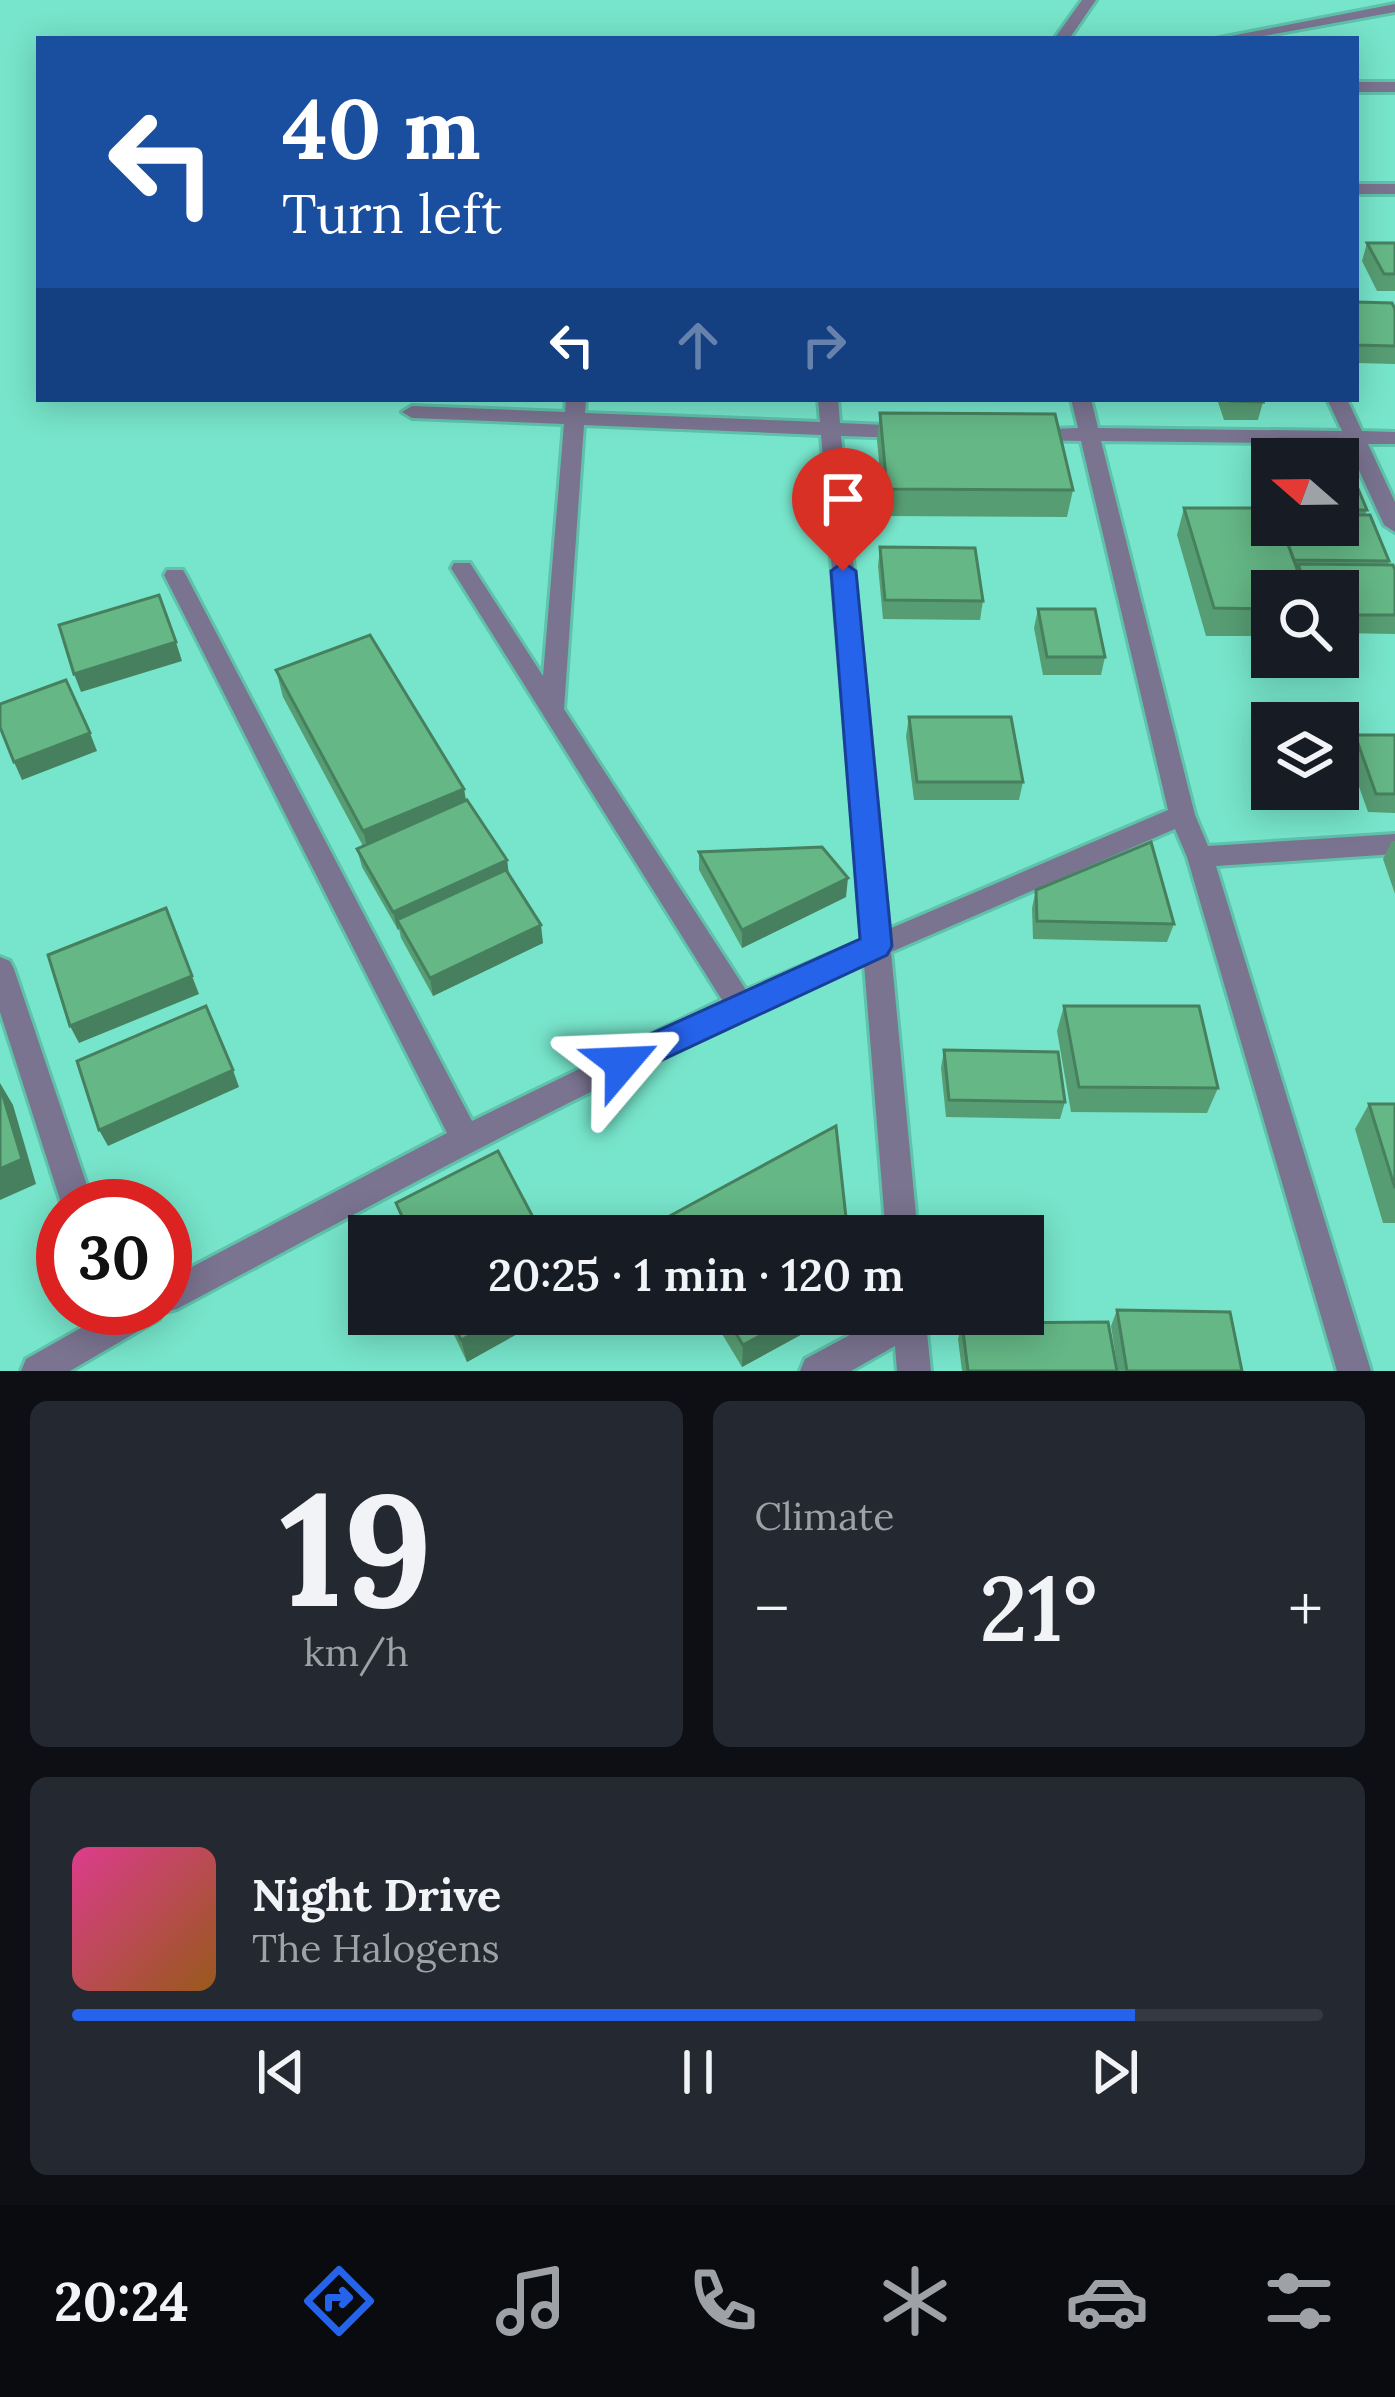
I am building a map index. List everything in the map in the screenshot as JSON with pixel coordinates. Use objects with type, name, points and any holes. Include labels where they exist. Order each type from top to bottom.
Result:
[{"type":"street","points":[[1063,36],[1089,0]]},
{"type":"street","points":[[1239,36],[1395,8]]},
{"type":"street","points":[[1300,36],[1395,18]]},
{"type":"street","points":[[1359,87],[1392,91]]},
{"type":"street","points":[[1359,189],[1395,189]]},
{"type":"street","points":[[828,402],[900,1215]]},
{"type":"street","points":[[1082,402],[1182,815],[1200,857],[1354,1371]]},
{"type":"street","points":[[1338,402],[1395,525]]},
{"type":"street","points":[[552,712],[575,410]]},
{"type":"street","points":[[412,412],[575,410],[831,430],[926,432]]},
{"type":"street","points":[[1020,434],[1395,438]]},
{"type":"street","points":[[462,568],[740,1005]]},
{"type":"street","points":[[175,575],[466,1138]]},
{"type":"street","points":[[192,1284],[466,1138],[740,1005],[1182,815]]},
{"type":"street","points":[[1200,857],[1395,844]]},
{"type":"street","points":[[0,968],[69,1179]]},
{"type":"street","points":[[38,1371],[92,1335]]},
{"type":"street","points":[[817,1371],[878,1335]]},
{"type":"street","points":[[911,1335],[914,1371]]},
{"type":"building","points":[[1367,243],[1395,243],[1395,274],[1384,274]]},
{"type":"building","points":[[1359,302],[1392,303],[1395,346],[1359,345]]},
{"type":"building","points":[[880,413],[1055,414],[1073,490],[887,489]]},
{"type":"building","points":[[1184,508],[1251,508],[1251,546],[1289,546],[1297,570],[1251,570],[1251,609],[1214,608]]},
{"type":"building","points":[[1359,515],[1370,515],[1389,561],[1294,560],[1289,546],[1359,546]]},
{"type":"building","points":[[880,547],[975,548],[983,601],[885,600]]},
{"type":"building","points":[[1298,564],[1393,565],[1395,615],[1359,615],[1359,570],[1300,570]]},
{"type":"building","points":[[159,595],[176,642],[74,674],[59,625]]},
{"type":"building","points":[[1038,609],[1095,609],[1105,657],[1047,657]]},
{"type":"building","points":[[370,635],[464,789],[363,831],[276,670]]},
{"type":"building","points":[[66,680],[90,733],[14,762],[0,727],[0,704]]},
{"type":"building","points":[[909,717],[1011,717],[1023,782],[917,782]]},
{"type":"building","points":[[1359,735],[1395,735],[1395,794],[1376,794]]},
{"type":"building","points":[[467,800],[507,860],[393,912],[357,849]]},
{"type":"building","points":[[1151,842],[1174,924],[1037,921],[1036,890]]},
{"type":"building","points":[[822,847],[848,878],[742,930],[699,852]]},
{"type":"building","points":[[506,870],[541,925],[430,978],[397,920]]},
{"type":"building","points":[[166,908],[192,976],[70,1026],[48,955]]},
{"type":"building","points":[[206,1006],[233,1070],[99,1130],[77,1061]]},
{"type":"building","points":[[1064,1006],[1199,1006],[1218,1088],[1079,1087]]},
{"type":"building","points":[[944,1050],[1058,1052],[1065,1102],[949,1100]]},
{"type":"building","points":[[0,1086],[22,1159],[0,1169]]},
{"type":"building","points":[[1369,1104],[1395,1104],[1395,1188]]},
{"type":"building","points":[[836,1126],[846,1215],[672,1215]]},
{"type":"building","points":[[498,1151],[532,1215],[401,1215],[396,1203]]},
{"type":"building","points":[[1117,1310],[1230,1312],[1242,1371],[1127,1371]]},
{"type":"building","points":[[1044,1322],[1108,1322],[1117,1371],[968,1371],[964,1335],[1044,1335]]},
{"type":"building","points":[[737,1335],[762,1335],[743,1345]]},
{"type":"route","points":[[622,1063],[876,946],[843,571]]}]
